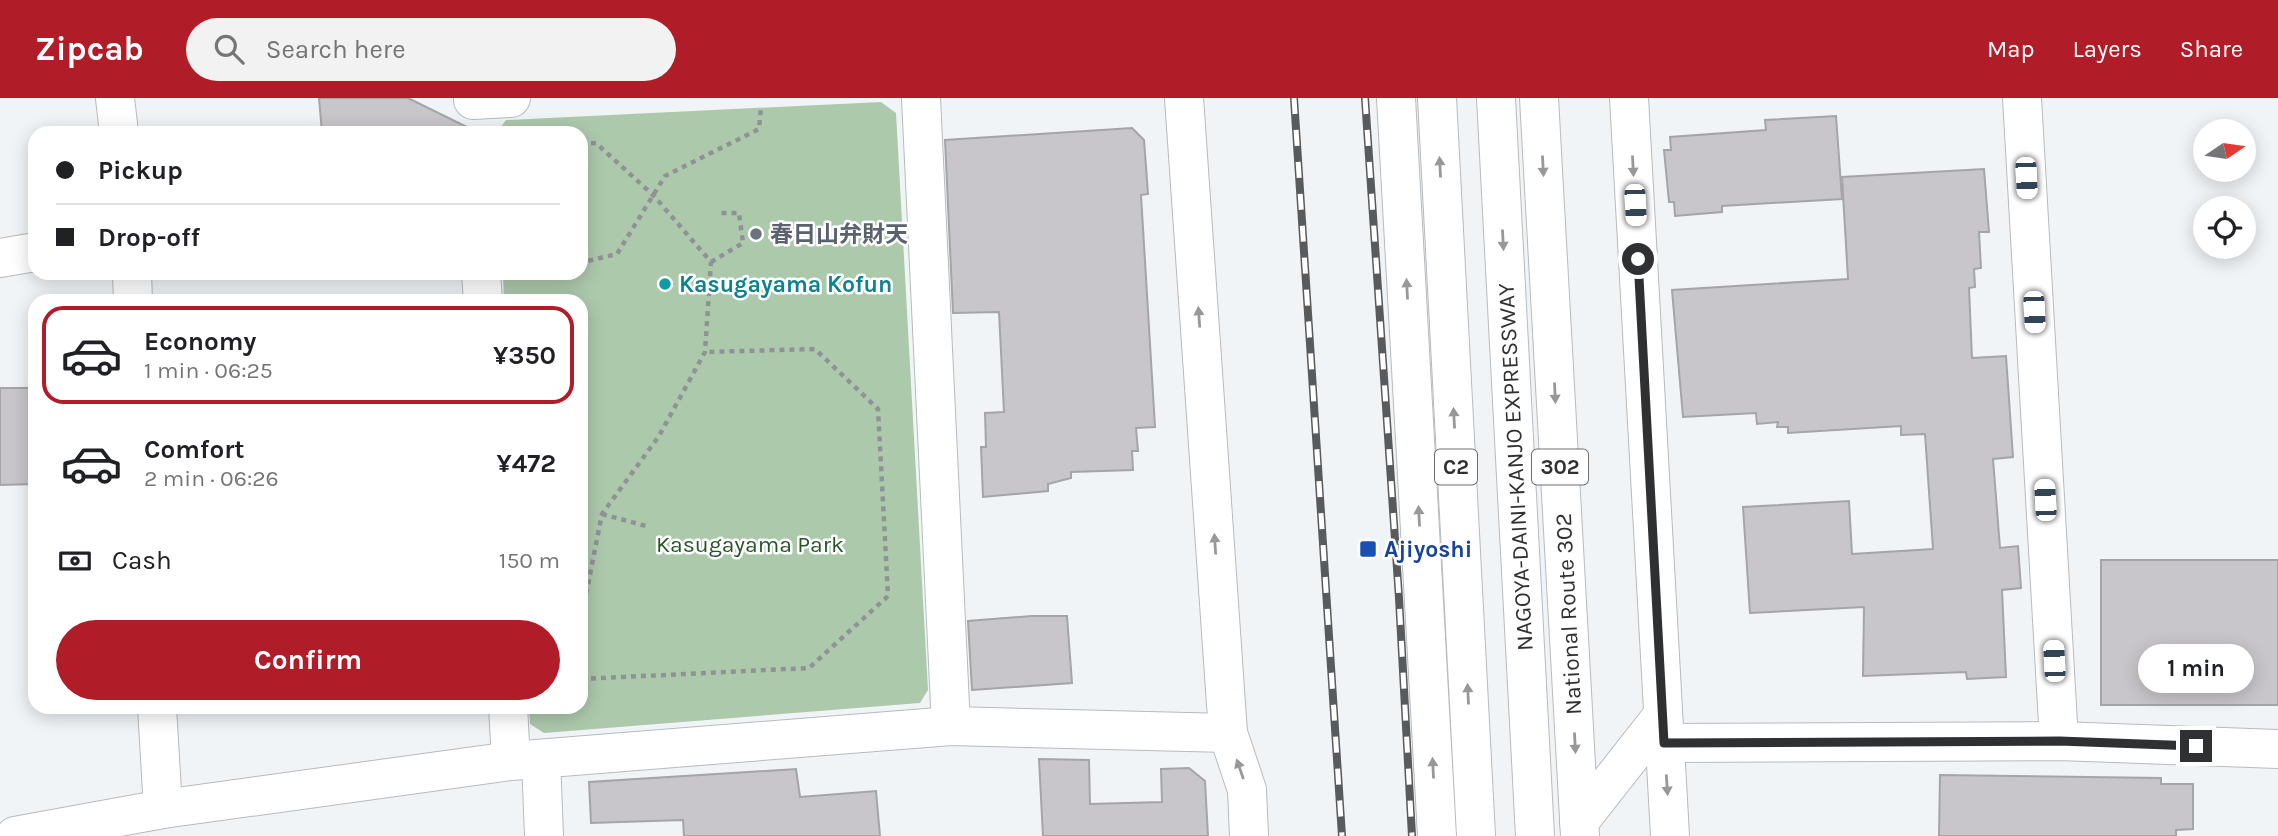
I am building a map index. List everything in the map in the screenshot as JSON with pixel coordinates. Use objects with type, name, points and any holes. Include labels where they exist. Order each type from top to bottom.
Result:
[{"type":"main road","points":[[115,98],[118,126]]},
{"type":"main road","points":[[473,110],[511,98]]},
{"type":"main road","points":[[921,98],[951,726]]},
{"type":"main road","points":[[1184,98],[1228,733],[1247,790],[1249,836]]},
{"type":"main road","points":[[1396,98],[1437,836]]},
{"type":"main road","name":"C2","points":[[1437,98],[1476,836]]},
{"type":"main road","name":"NAGOYA-DAINI-KANJO EXPRESSWAY","points":[[1496,98],[1535,836]]},
{"type":"main road","name":"National Route 302","points":[[1539,98],[1580,829]]},
{"type":"main road","points":[[1629,98],[1670,836]]},
{"type":"main road","points":[[2022,98],[2059,741]]},
{"type":"main road","points":[[0,258],[28,253]]},
{"type":"main road","points":[[158,714],[163,809]]},
{"type":"main road","points":[[510,714],[526,760],[544,836]]},
{"type":"main road","points":[[15,836],[163,809],[526,760],[951,726],[1228,733]]},
{"type":"main road","points":[[1580,829],[1663,729]]},
{"type":"main road","points":[[1663,729],[2278,749]]},
{"type":"path","points":[[588,261],[617,254],[665,176],[759,129],[761,108]]},
{"type":"path","points":[[588,144],[596,143],[654,195],[711,262],[705,352],[659,436],[601,514],[588,583]]},
{"type":"path","points":[[711,262],[743,243],[739,214],[721,213]]},
{"type":"path","points":[[588,679],[809,668],[888,596],[878,409],[815,349],[705,352]]},
{"type":"path","points":[[601,514],[646,526]]},
{"type":"green space","name":"Kasugayama Park","points":[[881,102],[896,113],[928,690],[920,703],[544,733],[530,724],[529,714],[588,714],[588,294],[504,294],[503,280],[588,280],[588,126],[501,126],[506,120]]},
{"type":"building","points":[[319,98],[408,98],[465,126],[321,126]]},
{"type":"building","points":[[1836,116],[1842,199],[1722,206],[1722,212],[1675,216],[1674,202],[1669,202],[1664,150],[1671,150],[1670,137],[1766,130],[1765,120]]},
{"type":"building","points":[[1132,128],[1144,140],[1148,194],[1141,195],[1155,427],[1136,428],[1138,451],[1132,451],[1133,470],[1071,472],[1071,478],[1048,484],[1048,491],[983,497],[981,447],[986,447],[985,413],[1004,412],[999,312],[953,313],[945,140]]},
{"type":"building","points":[[1984,169],[1989,232],[1979,232],[1981,268],[1974,269],[1975,287],[1969,288],[1972,358],[2006,356],[2013,457],[1993,459],[2000,548],[2018,546],[2021,588],[2002,590],[2006,677],[1967,679],[1966,672],[1863,676],[1864,607],[1750,613],[1743,507],[1849,501],[1852,554],[1933,549],[1925,434],[1901,435],[1901,426],[1788,433],[1788,427],[1777,427],[1778,422],[1757,424],[1756,413],[1683,417],[1672,290],[1848,279],[1842,177]]},
{"type":"building","points":[[0,388],[28,388],[28,484],[0,485]]},
{"type":"building","points":[[2101,560],[2278,560],[2278,705],[2101,705]]},
{"type":"building","points":[[1067,616],[1072,683],[972,690],[968,621]]},
{"type":"building","points":[[1039,759],[1089,760],[1090,804],[1162,802],[1161,769],[1189,768],[1205,781],[1208,836],[1043,836]]},
{"type":"building","points":[[796,769],[800,797],[876,791],[880,836],[684,836],[683,820],[591,823],[589,782]]},
{"type":"building","points":[[1940,775],[2161,778],[2161,784],[2193,784],[2193,829],[2176,830],[2176,836],[1939,836]]},
{"type":"railway","points":[[1294,98],[1342,836]]},
{"type":"railway","points":[[1365,98],[1399,598],[1412,836]]},
{"type":"place","name":"春日山弁財天","points":[[756,234]]},
{"type":"place","name":"Kasugayama Kofun","points":[[665,284]]},
{"type":"place","name":"Ajiyoshi","points":[[1368,549]]},
{"type":"route","points":[[1638,259],[1664,743],[2059,741],[2196,746]]}]
